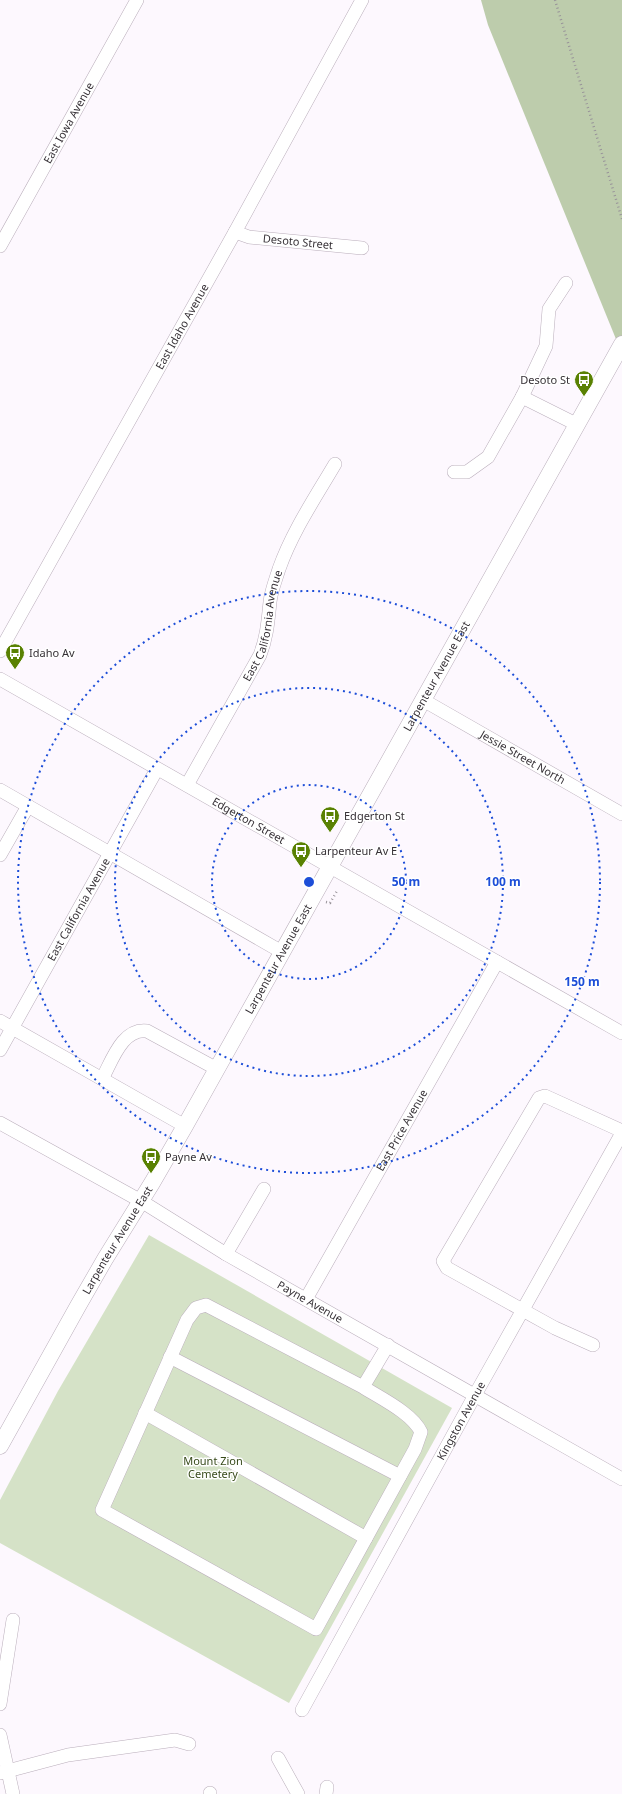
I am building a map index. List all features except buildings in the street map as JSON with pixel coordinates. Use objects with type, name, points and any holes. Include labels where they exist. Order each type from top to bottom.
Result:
[{"type":"main road","name":"Larpenteur Avenue East","points":[[0,1446],[81,1299],[185,1126],[622,344]]},
{"type":"street","name":"East Iowa Avenue","points":[[0,246],[137,0]]},
{"type":"street","name":"East Idaho Avenue","points":[[0,651],[235,232],[362,0]]},
{"type":"street","name":"Desoto Street","points":[[235,232],[249,237],[362,248]]},
{"type":"street","points":[[454,472],[467,472],[488,457],[522,397],[546,346],[550,309],[566,283]]},
{"type":"street","points":[[522,397],[576,424]]},
{"type":"street","name":"East California Avenue","points":[[186,785],[260,655],[269,624],[270,601],[279,569],[291,541],[335,464]]},
{"type":"street","name":"Edgerton Street","points":[[0,679],[331,866],[622,1033]]},
{"type":"street","name":"Jessie Street North","points":[[423,700],[622,814]]},
{"type":"street","name":"East California Avenue","points":[[0,1050],[158,769]]},
{"type":"street","points":[[0,790],[282,952]]},
{"type":"street","points":[[0,855],[28,806]]},
{"type":"street","name":"East Price Avenue","points":[[306,1299],[497,962]]},
{"type":"street","points":[[0,1021],[185,1126]]},
{"type":"street","points":[[102,1079],[122,1043],[129,1036],[140,1030],[147,1031],[217,1069]]},
{"type":"street","points":[[593,1345],[555,1328],[447,1268],[443,1261],[539,1098],[545,1096],[622,1132]]},
{"type":"street","name":"Payne Avenue","points":[[0,1123],[141,1201],[226,1254],[622,1479]]},
{"type":"street","name":"Kingston Avenue","points":[[302,1710],[475,1395],[622,1132]]},
{"type":"street","points":[[226,1254],[264,1189]]},
{"type":"street","points":[[206,1305],[363,1387],[407,1416],[417,1424],[421,1432],[415,1449],[316,1629],[102,1510],[187,1320],[196,1308],[206,1305]]},
{"type":"street","points":[[363,1387],[388,1345]]},
{"type":"street","points":[[170,1357],[400,1476]]},
{"type":"street","points":[[145,1413],[366,1538]]},
{"type":"street","points":[[0,1704],[13,1620]]},
{"type":"street","points":[[0,1735],[5,1772],[13,1794]]},
{"type":"street","points":[[5,1772],[68,1755],[175,1740],[189,1744]]},
{"type":"street","points":[[278,1758],[298,1794]]},
{"type":"path","points":[[555,0],[622,219]]},
{"type":"path","points":[[326,902],[330,903],[337,891]]},
{"type":"green space","points":[[481,0],[622,0],[622,336],[618,344],[488,25]]},
{"type":"green space","name":"Mount Zion Cemetery","points":[[149,1235],[452,1408],[289,1703],[0,1543],[0,1500],[58,1391]]},
{"type":"place","name":"Desoto St","points":[[584,397]]},
{"type":"place","name":"Idaho Av","points":[[15,670]]},
{"type":"place","name":"Edgerton St","points":[[330,833]]},
{"type":"place","name":"Larpenteur Av E","points":[[301,868]]},
{"type":"place","name":"Payne Av","points":[[151,1174]]}]
